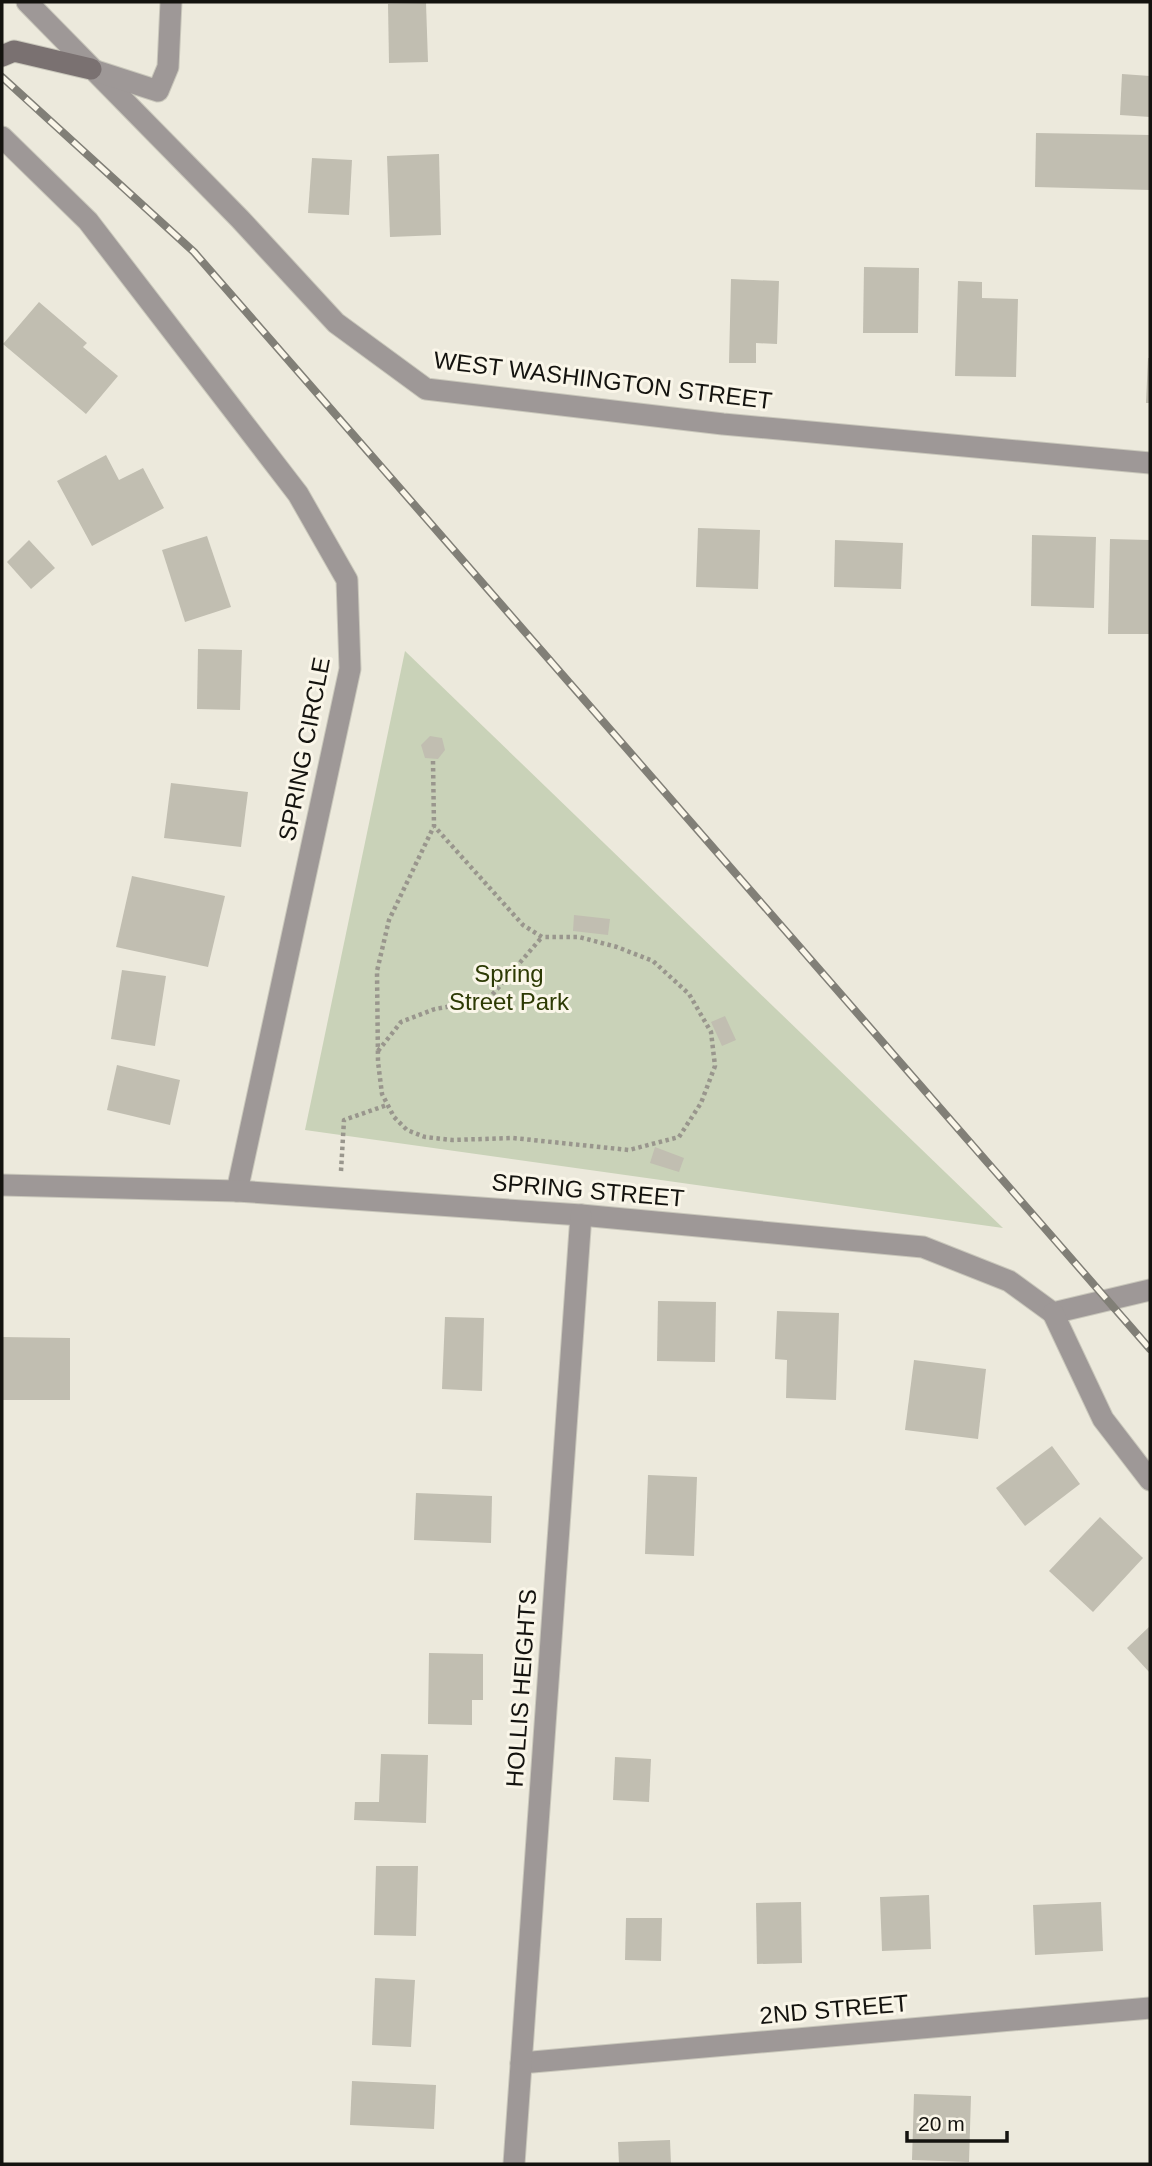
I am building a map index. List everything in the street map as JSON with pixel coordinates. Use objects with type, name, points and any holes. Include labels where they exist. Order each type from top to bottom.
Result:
[{"type":"street","name":"WEST WASHINGTON STREET","points":[[27,2],[240,219],[336,323],[426,389],[723,424],[1150,463]]},
{"type":"street","points":[[2,56],[15,51],[91,69],[158,91],[168,67],[171,2]]},
{"type":"street","name":"SPRING CIRCLE","points":[[2,137],[88,221],[298,494],[347,580],[350,669],[237,1191]]},
{"type":"street","name":"SPRING STREET","points":[[2,1185],[237,1191],[581,1214],[923,1247],[1009,1281],[1052,1313]]},
{"type":"street","name":"HOLLIS HEIGHTS","points":[[514,2164],[581,1214]]},
{"type":"street","points":[[1150,1290],[1052,1313],[1103,1419],[1150,1480]]},
{"type":"street","name":"2ND STREET","points":[[521,2063],[1150,2008]]},
{"type":"path","points":[[433,761],[434,826],[389,920],[377,971],[377,1052],[382,1094],[394,1117],[407,1130],[425,1137],[513,1138],[629,1150],[679,1137],[701,1103],[715,1066],[711,1032],[689,993],[653,961],[617,947],[579,937],[542,937],[518,921],[434,826]]},
{"type":"path","points":[[377,1052],[401,1022],[435,1009],[469,1003],[492,995],[542,937]]},
{"type":"path","points":[[339,1198],[344,1120],[387,1105]]},
{"type":"green space","name":"Spring Street Park","points":[[405,651],[1003,1228],[305,1130]]},
{"type":"building","points":[[426,3],[428,62],[389,63],[388,4]]},
{"type":"building","points":[[1122,74],[1150,76],[1150,117],[1120,115]]},
{"type":"building","points":[[1036,133],[1150,135],[1150,190],[1035,187]]},
{"type":"building","points":[[439,154],[441,235],[390,237],[387,156]]},
{"type":"building","points":[[312,158],[352,160],[349,215],[308,213]]},
{"type":"building","points":[[864,267],[919,268],[918,333],[863,333]]},
{"type":"building","points":[[731,279],[779,281],[777,344],[756,343],[756,363],[729,363]]},
{"type":"building","points":[[958,281],[982,282],[982,298],[1018,299],[1016,377],[955,376]]},
{"type":"building","points":[[39,302],[87,343],[83,347],[118,376],[86,414],[3,344]]},
{"type":"building","points":[[1148,358],[1150,403],[1146,403]]},
{"type":"building","points":[[106,455],[119,480],[143,468],[164,508],[92,546],[57,481]]},
{"type":"building","points":[[698,528],[760,530],[758,589],[696,587]]},
{"type":"building","points":[[1032,535],[1096,537],[1094,608],[1031,606]]},
{"type":"building","points":[[207,536],[231,607],[185,622],[162,550]]},
{"type":"building","points":[[1110,539],[1150,540],[1150,634],[1108,634]]},
{"type":"building","points":[[29,540],[55,568],[31,589],[7,562]]},
{"type":"building","points":[[835,540],[903,543],[901,589],[834,587]]},
{"type":"building","points":[[198,649],[242,650],[240,710],[197,709]]},
{"type":"building","points":[[430,736],[442,738],[445,750],[438,759],[425,758],[421,745]]},
{"type":"building","points":[[171,783],[248,792],[241,847],[164,838]]},
{"type":"building","points":[[132,876],[225,896],[208,967],[116,947]]},
{"type":"building","points":[[574,915],[610,919],[608,935],[573,931]]},
{"type":"building","points":[[122,970],[166,976],[155,1046],[111,1039]]},
{"type":"building","points":[[725,1016],[736,1040],[722,1046],[711,1022]]},
{"type":"building","points":[[117,1065],[180,1080],[170,1125],[107,1110]]},
{"type":"building","points":[[655,1147],[684,1158],[679,1172],[650,1163]]},
{"type":"building","points":[[658,1301],[716,1302],[715,1362],[657,1361]]},
{"type":"building","points":[[777,1311],[839,1313],[836,1400],[786,1398],[787,1360],[775,1359]]},
{"type":"building","points":[[445,1317],[484,1318],[482,1391],[442,1389]]},
{"type":"building","points":[[2,1337],[70,1338],[70,1400],[2,1400]]},
{"type":"building","points":[[914,1360],[986,1369],[978,1439],[905,1430]]},
{"type":"building","points":[[1052,1446],[1080,1484],[1025,1526],[996,1488]]},
{"type":"building","points":[[648,1475],[697,1477],[694,1556],[645,1554]]},
{"type":"building","points":[[416,1493],[492,1496],[491,1543],[414,1540]]},
{"type":"building","points":[[1100,1517],[1143,1558],[1093,1612],[1049,1571]]},
{"type":"building","points":[[1150,1626],[1150,1673],[1127,1648]]},
{"type":"building","points":[[429,1653],[483,1654],[483,1700],[472,1700],[472,1725],[428,1724]]},
{"type":"building","points":[[381,1754],[428,1755],[426,1823],[354,1820],[355,1802],[379,1802]]},
{"type":"building","points":[[615,1757],[651,1759],[649,1802],[613,1800]]},
{"type":"building","points":[[376,1866],[418,1866],[416,1936],[374,1935]]},
{"type":"building","points":[[929,1895],[931,1949],[882,1951],[880,1897]]},
{"type":"building","points":[[801,1902],[802,1963],[757,1964],[756,1903]]},
{"type":"building","points":[[1101,1902],[1103,1951],[1035,1955],[1033,1905]]},
{"type":"building","points":[[626,1918],[662,1918],[661,1961],[625,1960]]},
{"type":"building","points":[[375,1978],[415,1980],[411,2047],[372,2045]]},
{"type":"building","points":[[352,2081],[436,2085],[434,2129],[350,2125]]},
{"type":"building","points":[[914,2094],[971,2096],[969,2162],[912,2160]]},
{"type":"building","points":[[670,2140],[671,2164],[619,2164],[618,2142]]},
{"type":"railway","points":[[2,77],[194,252],[1150,1349]]}]
